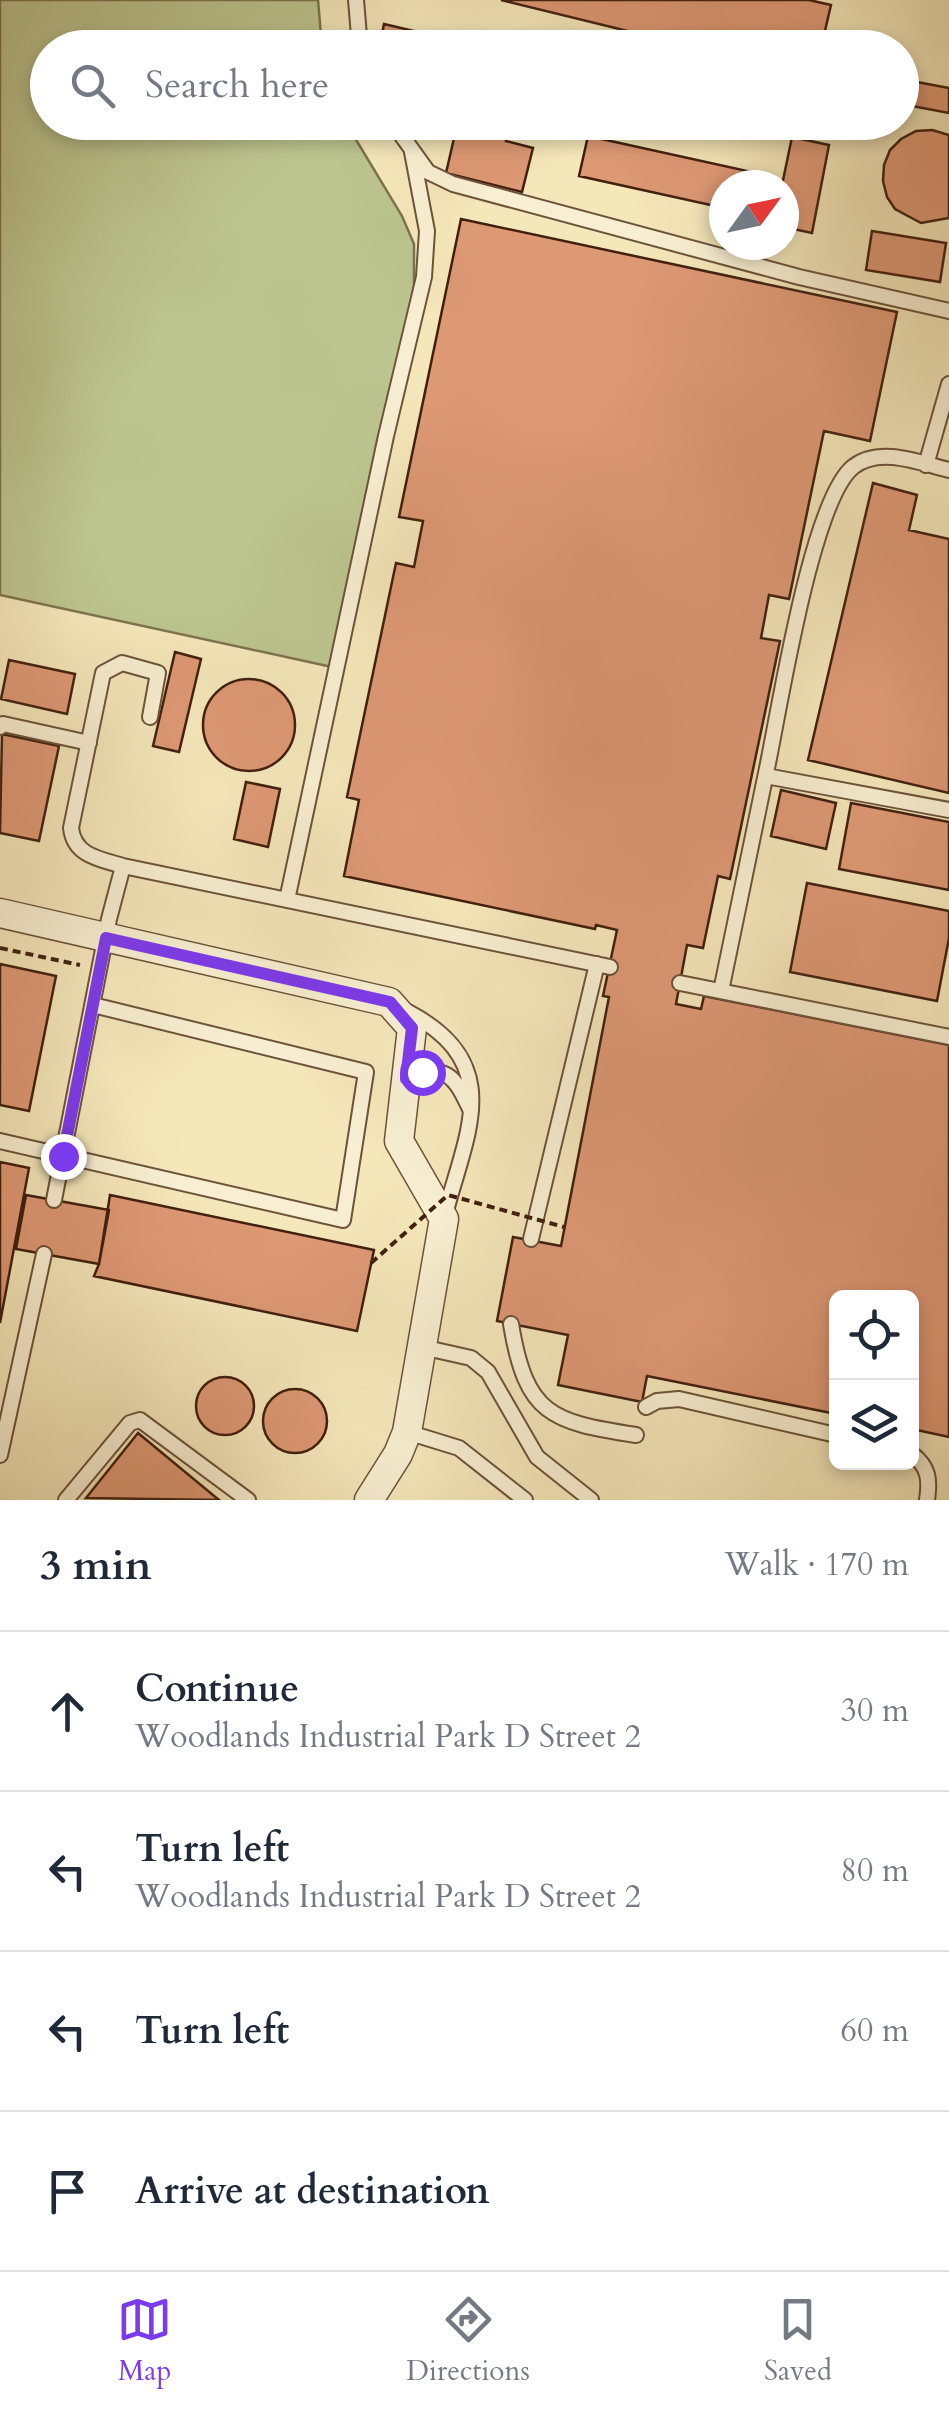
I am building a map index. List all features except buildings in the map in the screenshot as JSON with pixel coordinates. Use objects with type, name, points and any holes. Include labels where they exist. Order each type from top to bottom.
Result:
[{"type":"street","points":[[0,914],[390,1002],[412,1028],[399,1140],[444,1219],[407,1432],[369,1500]]},
{"type":"lane","points":[[356,0],[358,30]]},
{"type":"lane","points":[[404,140],[428,172],[453,184],[799,277],[949,310]]},
{"type":"lane","points":[[287,900],[424,277],[426,230],[412,152]]},
{"type":"lane","points":[[926,465],[949,384]]},
{"type":"lane","points":[[721,991],[796,623],[819,534],[839,484],[853,467],[871,457],[949,470]]},
{"type":"lane","points":[[150,717],[158,673],[122,663],[103,673],[72,838],[78,849],[88,855],[122,866],[604,965],[532,1239]]},
{"type":"lane","points":[[0,728],[3,724],[89,742]]},
{"type":"lane","points":[[766,776],[949,810]]},
{"type":"lane","points":[[54,1200],[122,866]]},
{"type":"lane","points":[[680,983],[949,1037]]},
{"type":"lane","points":[[390,1002],[426,1021],[448,1040],[467,1066],[474,1099],[444,1219]]},
{"type":"lane","points":[[0,1141],[343,1220],[366,1072],[93,1005]]},
{"type":"lane","points":[[406,1079],[422,1072],[441,1072],[457,1081],[471,1112]]},
{"type":"lane","points":[[0,1455],[44,1254]]},
{"type":"lane","points":[[511,1324],[517,1362],[524,1378],[553,1415],[580,1426],[636,1435]]},
{"type":"lane","points":[[422,1347],[470,1358],[488,1372],[537,1457],[591,1500]]},
{"type":"lane","points":[[646,1407],[657,1400],[680,1399],[829,1432]]},
{"type":"lane","points":[[66,1500],[130,1423],[140,1420],[248,1500]]},
{"type":"lane","points":[[407,1432],[459,1448],[524,1500]]},
{"type":"lane","points":[[919,1460],[930,1481],[927,1500]]},
{"type":"path","points":[[0,948],[100,969]]},
{"type":"path","points":[[371,1263],[448,1195],[564,1228]]},
{"type":"green space","points":[[0,0],[318,0],[321,30],[30,30],[30,140],[356,140],[402,216],[414,244],[414,288],[332,667],[0,595]]},
{"type":"route","points":[[63,1156],[106,938],[390,1002],[412,1028],[406,1079],[422,1072]]}]
